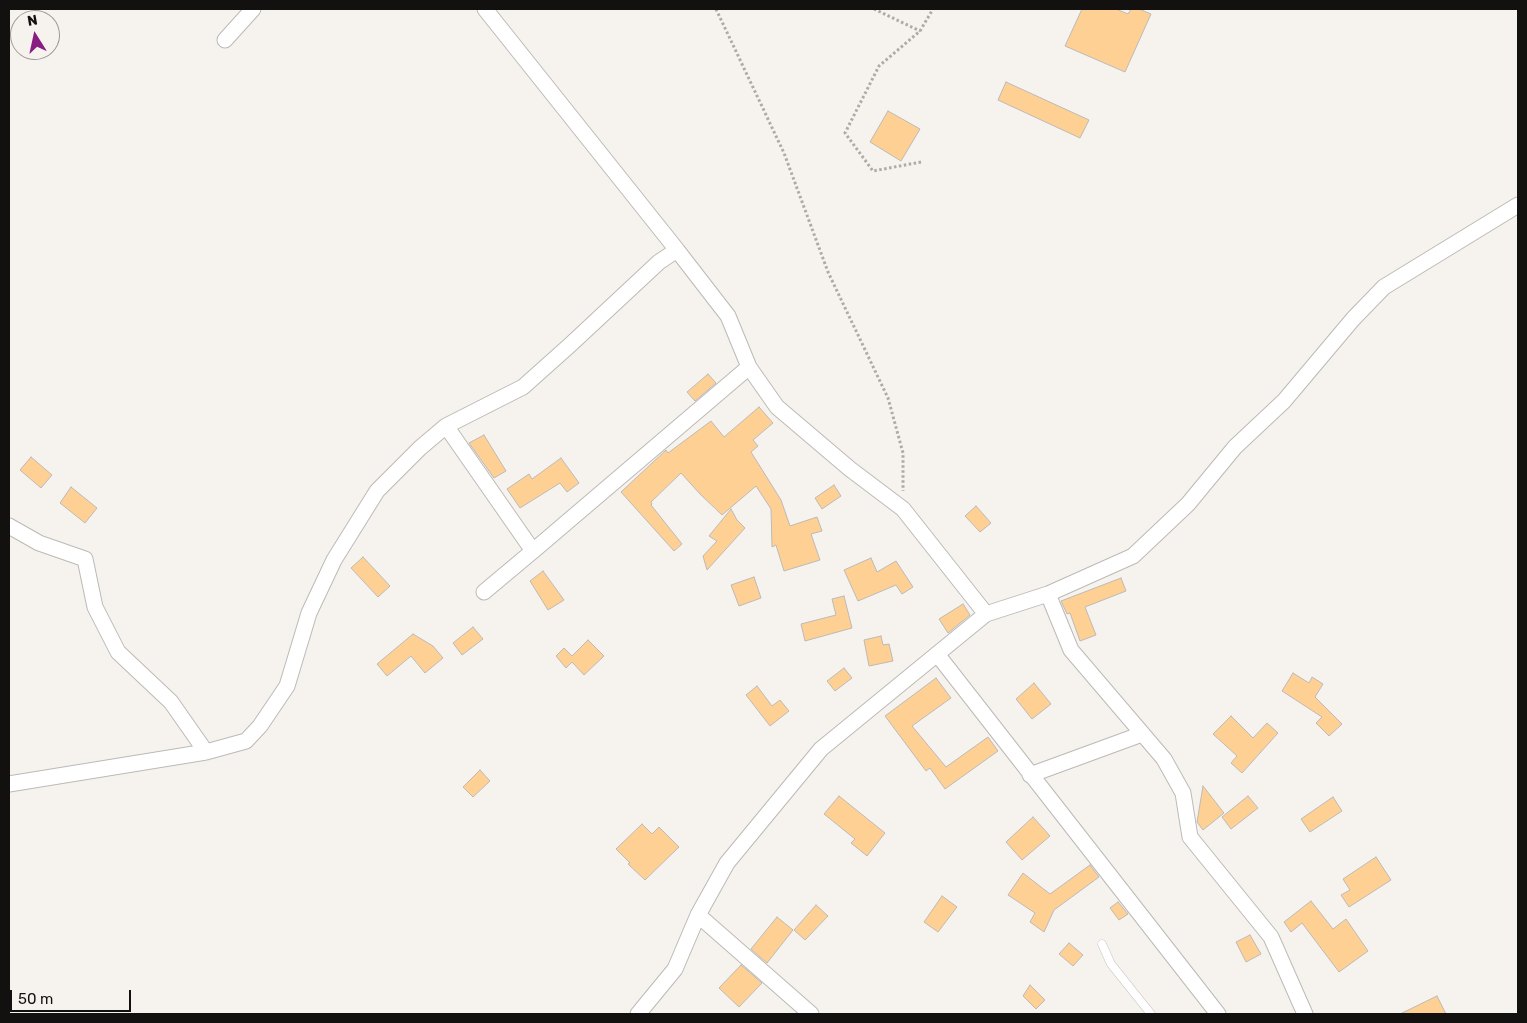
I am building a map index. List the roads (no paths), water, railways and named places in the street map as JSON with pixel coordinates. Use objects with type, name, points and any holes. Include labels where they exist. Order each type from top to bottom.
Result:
[{"type":"street","points":[[225,40],[253,9]]},
{"type":"street","points":[[486,9],[728,316],[749,367],[778,406],[850,470],[903,509],[986,614]]},
{"type":"street","points":[[638,1014],[675,969],[698,915],[727,863],[821,749],[986,614],[1048,594],[1133,556],[1188,504],[1235,447],[1284,401],[1353,319],[1384,287],[1518,205]]},
{"type":"street","points":[[9,784],[206,752],[246,741],[260,726],[287,686],[309,613],[334,560],[377,491],[420,448],[446,426],[523,387],[659,262],[677,250]]},
{"type":"street","points":[[484,592],[749,367]]},
{"type":"street","points":[[446,426],[533,551]]},
{"type":"street","points":[[9,526],[39,543],[85,559],[95,607],[118,652],[170,702],[206,752]]},
{"type":"street","points":[[1048,594],[1072,650],[1164,759],[1183,794],[1190,837],[1271,938],[1305,1014]]},
{"type":"street","points":[[938,654],[1030,775],[1218,1014]]},
{"type":"street","points":[[1030,775],[1142,734]]},
{"type":"street","points":[[698,915],[811,1014]]},
{"type":"lane","points":[[1102,944],[1111,964],[1151,1014]]}]
